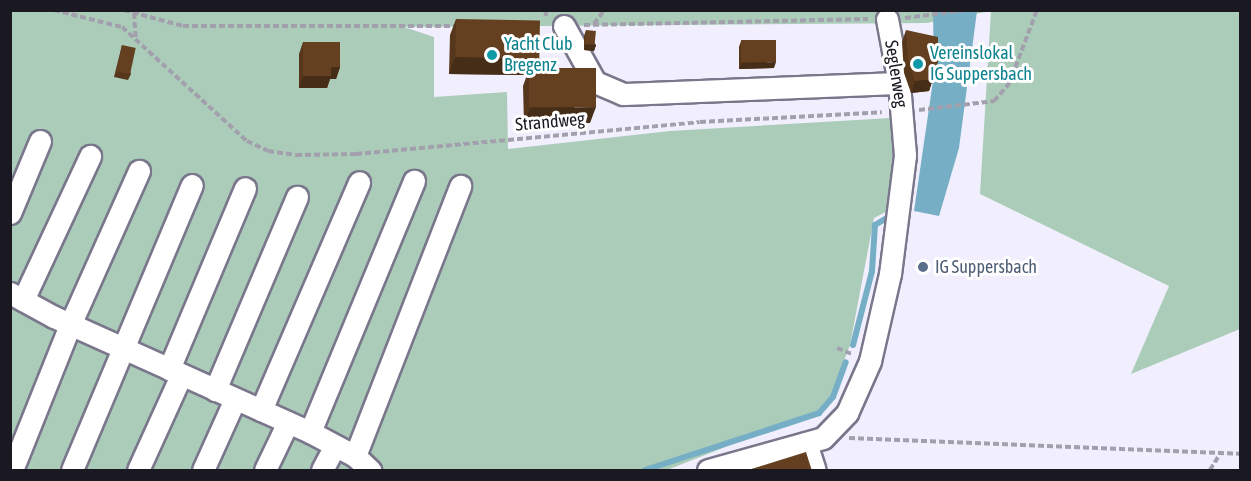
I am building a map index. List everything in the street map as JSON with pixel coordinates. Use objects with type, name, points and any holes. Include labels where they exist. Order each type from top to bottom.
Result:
[{"type":"street","name":"Seglerweg","points":[[708,471],[806,443],[832,431],[847,413],[870,361],[890,274],[905,155],[908,111],[899,83],[887,19]]},
{"type":"street","points":[[564,26],[596,82],[623,94],[899,83]]},
{"type":"street","points":[[10,213],[40,141]]},
{"type":"street","points":[[90,156],[17,297],[70,325],[310,432],[362,464],[460,186]]},
{"type":"street","points":[[12,471],[70,325],[139,171]]},
{"type":"street","points":[[310,432],[414,181]]},
{"type":"street","points":[[261,410],[358,182]]},
{"type":"street","points":[[72,471],[192,184]]},
{"type":"street","points":[[138,471],[245,188]]},
{"type":"street","points":[[215,390],[297,197]]},
{"type":"street","points":[[203,471],[235,399]]},
{"type":"street","points":[[265,471],[288,422]]},
{"type":"street","points":[[806,443],[815,471]]},
{"type":"street","points":[[322,471],[335,446]]},
{"type":"path","name":"Strandweg","points":[[54,10],[106,21],[136,39],[247,141],[268,151],[296,155],[357,154],[700,122],[981,105],[994,101],[1008,84],[1036,10]]},
{"type":"path","points":[[124,10],[183,27],[459,26]]},
{"type":"path","points":[[594,24],[604,10]]},
{"type":"path","points":[[932,15],[967,10]]},
{"type":"path","points":[[134,13],[136,39]]},
{"type":"path","name":"Seglerweg","points":[[537,25],[887,19]]},
{"type":"path","points":[[832,431],[849,438],[1240,454]]},
{"type":"path","points":[[1210,471],[1220,453]]},
{"type":"green space","points":[[10,11],[991,11],[927,23],[404,27],[434,37],[434,97],[507,92],[508,149],[670,131],[891,118],[897,140],[893,208],[874,218],[850,345],[831,395],[817,411],[667,470],[11,470]]},
{"type":"green space","points":[[991,11],[1240,11],[1240,329],[1131,374],[1169,286],[980,194]]},
{"type":"water","points":[[933,11],[977,11],[959,148],[939,216],[914,211],[934,74]]},
{"type":"building","points":[[456,19],[540,20],[539,58],[455,57]]},
{"type":"building","points":[[586,30],[596,31],[594,45],[585,44]]},
{"type":"building","name":"Vereinslokal IG Suppersbach","points":[[906,30],[938,37],[938,62],[933,79],[915,81],[908,61]]},
{"type":"building","points":[[741,40],[776,40],[776,62],[741,62]]},
{"type":"building","points":[[303,42],[340,42],[340,67],[331,67],[331,76],[303,76]]},
{"type":"building","points":[[122,45],[136,48],[130,74],[116,71]]},
{"type":"building","points":[[529,68],[596,68],[596,107],[529,107]]},
{"type":"building","points":[[806,452],[812,471],[745,471]]},
{"type":"waterway","points":[[853,345],[872,271],[875,225],[890,216]]},
{"type":"waterway","points":[[645,470],[819,413],[833,397],[846,362]]},
{"type":"place","name":"Yacht Club Bregenz","points":[[492,55]]},
{"type":"place","name":"Vereinslokal IG Suppersbach","points":[[918,64]]},
{"type":"place","name":"IG Suppersbach","points":[[923,267]]}]
